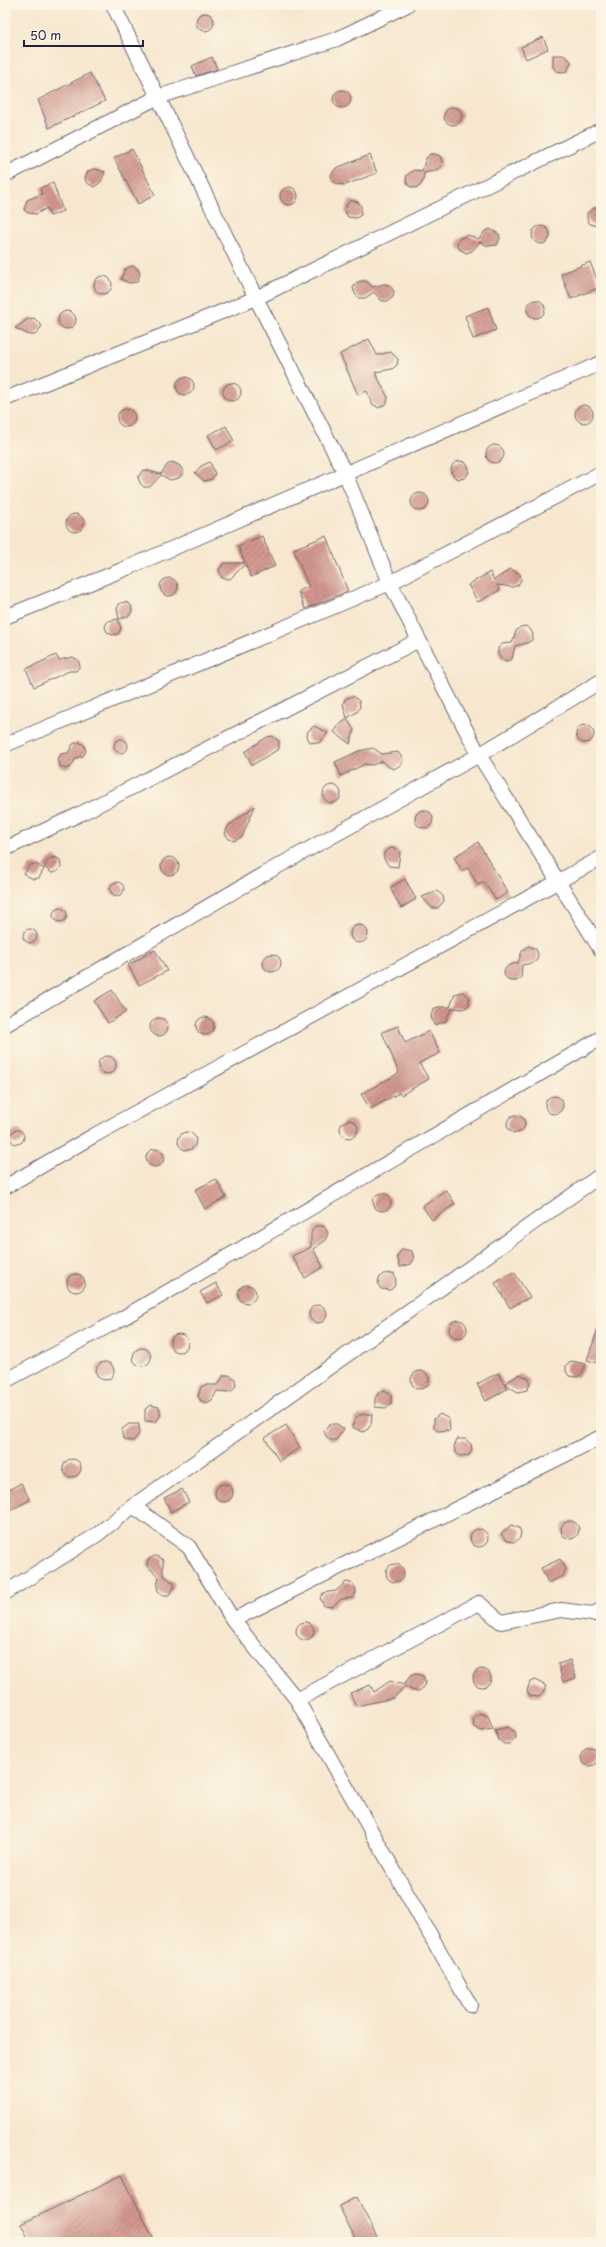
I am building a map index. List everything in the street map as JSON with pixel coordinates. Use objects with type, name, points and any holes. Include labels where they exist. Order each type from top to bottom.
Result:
[{"type":"street","points":[[113,5],[256,298],[345,473],[390,583],[419,640],[479,755],[557,882],[601,950]]},
{"type":"street","points":[[5,175],[158,97],[337,39],[407,5]]},
{"type":"street","points":[[5,399],[256,298],[601,130]]},
{"type":"street","points":[[5,617],[127,568],[601,363]]},
{"type":"street","points":[[5,745],[390,583],[601,473]]},
{"type":"street","points":[[5,849],[80,814],[419,640]]},
{"type":"street","points":[[5,1025],[262,875],[479,755],[601,681]]},
{"type":"street","points":[[5,1187],[93,1136],[601,858]]},
{"type":"street","points":[[5,1381],[121,1319],[601,1038]]},
{"type":"street","points":[[5,1593],[98,1534],[133,1506],[601,1174]]},
{"type":"street","points":[[233,1620],[601,1438]]},
{"type":"street","points":[[133,1506],[189,1548],[233,1620],[296,1700],[470,2005]]},
{"type":"street","points":[[296,1700],[479,1603],[501,1622],[561,1610],[593,1614],[601,1610]]},
{"type":"building","points":[[205,13],[211,16],[214,22],[211,28],[205,31],[199,28],[196,22],[199,16]]},
{"type":"building","points":[[543,37],[548,49],[526,59],[521,47]]},
{"type":"building","points":[[553,55],[563,55],[568,58],[571,62],[567,71],[556,71],[553,66]]},
{"type":"building","points":[[212,57],[217,69],[196,76],[192,66]]},
{"type":"building","points":[[90,73],[105,101],[49,128],[38,100]]},
{"type":"building","points":[[342,90],[348,93],[351,99],[348,105],[342,108],[336,105],[333,99],[336,93]]},
{"type":"building","points":[[453,107],[459,110],[462,116],[459,122],[453,125],[447,122],[444,116],[447,110]]},
{"type":"building","points":[[132,149],[155,195],[138,204],[114,158]]},
{"type":"building","points":[[430,154],[440,156],[442,161],[441,167],[424,173],[423,181],[420,186],[415,188],[409,186],[406,181],[407,175],[414,170],[422,171],[426,158]]},
{"type":"building","points":[[370,155],[377,173],[345,185],[337,184],[332,181],[331,175],[336,168]]},
{"type":"building","points":[[95,169],[105,172],[101,182],[94,187],[86,182],[85,177],[88,171]]},
{"type":"building","points":[[53,183],[63,211],[50,216],[47,208],[36,214],[28,213],[24,210],[27,200],[42,194],[40,188]]},
{"type":"building","points":[[289,187],[295,190],[298,196],[295,202],[289,205],[283,202],[280,196],[283,190]]},
{"type":"building","points":[[350,200],[358,202],[361,206],[361,215],[356,218],[348,217],[345,212],[346,206]]},
{"type":"building","points":[[594,208],[601,208],[601,227],[590,224],[587,219],[587,213]]},
{"type":"building","points":[[541,226],[547,229],[550,235],[547,241],[541,244],[535,241],[532,235],[535,229]]},
{"type":"building","points":[[490,229],[499,234],[500,239],[497,245],[488,246],[480,242],[472,251],[466,253],[459,249],[457,243],[460,238],[468,235],[479,239],[485,231]]},
{"type":"building","points":[[590,262],[600,287],[571,299],[561,274]]},
{"type":"building","points":[[133,266],[138,269],[140,274],[137,282],[129,283],[121,279],[125,269]]},
{"type":"building","points":[[103,276],[109,279],[112,285],[109,291],[103,294],[97,291],[94,285],[97,279]]},
{"type":"building","points":[[366,281],[373,287],[384,284],[389,285],[394,291],[393,297],[388,301],[382,301],[374,292],[365,298],[359,298],[355,294],[353,288],[356,283]]},
{"type":"building","points":[[536,300],[542,303],[545,309],[542,315],[536,318],[530,315],[527,309],[530,303]]},
{"type":"building","points":[[488,307],[496,330],[473,339],[465,316]]},
{"type":"building","points":[[67,311],[73,314],[76,320],[73,326],[67,329],[61,326],[58,320],[61,314]]},
{"type":"building","points":[[34,318],[42,326],[35,335],[29,335],[15,328],[28,319]]},
{"type":"building","points":[[369,339],[377,355],[391,352],[398,359],[397,365],[392,369],[375,372],[388,398],[387,403],[379,408],[372,404],[367,391],[358,395],[340,354]]},
{"type":"building","points":[[185,377],[191,380],[194,386],[191,392],[185,395],[179,392],[176,386],[179,380]]},
{"type":"building","points":[[232,383],[238,386],[241,392],[238,398],[232,401],[226,398],[223,392],[226,386]]},
{"type":"building","points":[[584,405],[590,408],[593,414],[590,420],[584,423],[578,420],[575,414],[578,408]]},
{"type":"building","points":[[126,409],[132,412],[135,418],[132,424],[126,427],[120,424],[117,418],[120,412]]},
{"type":"building","points":[[226,426],[234,441],[216,450],[208,435]]},
{"type":"building","points":[[495,445],[501,448],[504,454],[501,460],[495,463],[489,460],[486,454],[489,448]]},
{"type":"building","points":[[460,461],[466,464],[469,470],[466,476],[460,479],[454,476],[451,470],[454,464]]},
{"type":"building","points":[[172,462],[179,465],[184,472],[179,478],[170,480],[161,475],[150,487],[144,487],[140,483],[138,477],[143,470],[161,474],[167,465]]},
{"type":"building","points":[[210,462],[215,474],[212,479],[204,481],[195,473],[201,466]]},
{"type":"building","points":[[420,493],[426,496],[429,502],[426,508],[420,511],[414,508],[411,502],[414,496]]},
{"type":"building","points":[[75,514],[81,517],[84,523],[81,529],[75,532],[69,529],[66,523],[69,517]]},
{"type":"building","points":[[262,536],[275,566],[251,577],[245,564],[230,579],[222,578],[219,570],[224,563],[245,563],[238,546]]},
{"type":"building","points":[[326,536],[348,591],[305,609],[298,591],[309,587],[293,549]]},
{"type":"building","points":[[511,569],[520,574],[521,580],[518,585],[513,587],[497,585],[500,590],[478,602],[468,585],[490,572],[494,580]]},
{"type":"building","points":[[169,578],[175,581],[178,587],[175,593],[169,596],[163,593],[160,587],[163,581]]},
{"type":"building","points":[[126,602],[131,605],[132,611],[129,616],[119,619],[117,609],[120,603]]},
{"type":"building","points":[[118,619],[121,629],[118,634],[112,635],[107,632],[105,626],[108,621]]},
{"type":"building","points":[[526,626],[530,629],[533,634],[532,640],[515,646],[512,659],[506,661],[501,659],[498,654],[498,648],[502,644],[512,643],[516,631],[520,627]]},
{"type":"building","points":[[56,655],[59,660],[73,657],[78,660],[80,666],[76,671],[69,671],[34,687],[26,669]]},
{"type":"building","points":[[353,696],[359,701],[360,707],[357,712],[347,718],[343,704],[345,699]]},
{"type":"building","points":[[347,719],[354,730],[350,744],[334,732],[339,725]]},
{"type":"building","points":[[585,725],[591,728],[594,734],[591,740],[585,743],[579,740],[576,734],[579,728]]},
{"type":"building","points":[[314,726],[328,733],[319,743],[310,742],[307,737],[308,731]]},
{"type":"building","points":[[272,736],[279,741],[279,749],[252,765],[245,752],[267,737]]},
{"type":"building","points":[[118,739],[124,739],[128,743],[128,749],[124,753],[118,753],[114,749],[114,743]]},
{"type":"building","points":[[79,742],[84,745],[86,751],[83,756],[76,758],[71,767],[65,769],[60,766],[58,759],[61,754],[68,753],[73,744]]},
{"type":"building","points":[[373,748],[382,754],[398,752],[403,759],[402,764],[394,769],[389,767],[383,761],[372,765],[365,764],[341,776],[335,762],[359,751]]},
{"type":"building","points":[[332,785],[338,788],[341,794],[338,800],[332,803],[326,800],[323,794],[326,788]]},
{"type":"building","points":[[255,806],[242,837],[234,841],[229,839],[225,834],[228,826]]},
{"type":"building","points":[[424,810],[430,813],[433,819],[430,825],[424,828],[418,825],[415,819],[418,813]]},
{"type":"building","points":[[478,842],[508,893],[496,900],[484,882],[478,885],[468,868],[462,871],[454,857]]},
{"type":"building","points":[[391,848],[396,849],[400,853],[398,867],[389,866],[384,859],[384,853]]},
{"type":"building","points":[[55,857],[60,860],[61,866],[58,871],[52,873],[44,867],[49,859]]},
{"type":"building","points":[[170,857],[176,860],[179,866],[176,872],[170,875],[164,872],[161,866],[164,860]]},
{"type":"building","points":[[36,864],[44,869],[39,878],[33,879],[24,874],[30,865]]},
{"type":"building","points":[[405,879],[416,899],[401,908],[390,888]]},
{"type":"building","points":[[114,882],[120,882],[124,886],[124,892],[120,896],[114,896],[110,892],[110,886]]},
{"type":"building","points":[[437,891],[443,896],[444,901],[438,908],[432,908],[422,897]]},
{"type":"building","points":[[57,908],[63,908],[67,912],[67,918],[63,922],[57,922],[53,918],[53,912]]},
{"type":"building","points":[[359,925],[365,928],[368,934],[365,940],[359,943],[353,940],[350,934],[353,928]]},
{"type":"building","points":[[27,929],[33,929],[37,933],[37,939],[33,943],[27,943],[23,939],[23,933]]},
{"type":"building","points":[[528,946],[536,949],[538,954],[537,960],[533,963],[522,965],[521,978],[516,981],[510,981],[504,975],[505,969],[509,965],[518,963],[522,951]]},
{"type":"building","points":[[155,950],[167,971],[139,985],[128,965]]},
{"type":"building","points":[[272,954],[278,957],[281,963],[278,969],[272,972],[266,969],[263,963],[266,957]]},
{"type":"building","points":[[112,990],[126,1012],[108,1023],[94,1001]]},
{"type":"building","points":[[463,992],[469,997],[469,1005],[464,1009],[452,1008],[445,1022],[434,1025],[431,1017],[433,1009],[438,1007],[450,1007],[455,994]]},
{"type":"building","points":[[205,1017],[211,1020],[214,1026],[211,1032],[205,1035],[199,1032],[196,1026],[199,1020]]},
{"type":"building","points":[[159,1018],[165,1021],[168,1027],[165,1033],[159,1036],[153,1033],[150,1027],[153,1021]]},
{"type":"building","points":[[398,1026],[405,1043],[429,1031],[440,1053],[419,1063],[429,1079],[401,1095],[399,1093],[370,1109],[361,1094],[399,1073],[382,1032]]},
{"type":"building","points":[[107,1056],[113,1059],[116,1065],[113,1071],[107,1074],[101,1071],[98,1065],[101,1059]]},
{"type":"building","points":[[554,1096],[560,1099],[563,1105],[560,1111],[554,1114],[548,1111],[545,1105],[548,1099]]},
{"type":"building","points":[[516,1115],[522,1118],[525,1124],[522,1130],[516,1133],[510,1130],[507,1124],[510,1118]]},
{"type":"building","points":[[349,1120],[355,1123],[358,1129],[355,1135],[349,1138],[343,1135],[340,1129],[343,1123]]},
{"type":"building","points":[[14,1130],[20,1130],[24,1134],[24,1140],[20,1144],[14,1144],[10,1140],[10,1134]]},
{"type":"building","points":[[187,1132],[193,1135],[196,1141],[193,1147],[187,1150],[181,1147],[178,1141],[181,1135]]},
{"type":"building","points":[[155,1149],[161,1152],[164,1158],[161,1164],[155,1167],[149,1164],[146,1158],[149,1152]]},
{"type":"building","points":[[216,1179],[226,1197],[205,1209],[195,1190]]},
{"type":"building","points":[[446,1190],[455,1204],[432,1220],[422,1206]]},
{"type":"building","points":[[382,1193],[388,1196],[391,1202],[388,1208],[382,1211],[376,1208],[373,1202],[376,1196]]},
{"type":"building","points":[[315,1226],[324,1226],[328,1233],[325,1241],[313,1249],[323,1267],[305,1278],[292,1256],[311,1247],[311,1233]]},
{"type":"building","points":[[402,1249],[412,1251],[414,1259],[411,1264],[400,1267],[397,1256]]},
{"type":"building","points":[[514,1272],[530,1297],[510,1308],[495,1283]]},
{"type":"building","points":[[394,1273],[396,1281],[394,1287],[390,1290],[381,1289],[378,1284],[379,1278],[383,1274]]},
{"type":"building","points":[[76,1274],[82,1277],[85,1283],[82,1289],[76,1292],[70,1289],[67,1283],[70,1277]]},
{"type":"building","points":[[216,1283],[223,1295],[207,1303],[200,1292]]},
{"type":"building","points":[[247,1285],[253,1288],[256,1294],[253,1300],[247,1303],[241,1300],[238,1294],[241,1288]]},
{"type":"building","points":[[318,1305],[324,1308],[327,1314],[324,1320],[318,1323],[312,1320],[309,1314],[312,1308]]},
{"type":"building","points":[[458,1320],[464,1323],[467,1329],[464,1335],[458,1338],[452,1335],[449,1329],[452,1323]]},
{"type":"building","points":[[599,1326],[601,1327],[601,1364],[587,1360]]},
{"type":"building","points":[[179,1334],[185,1337],[188,1343],[185,1349],[179,1352],[173,1349],[170,1343],[173,1337]]},
{"type":"building","points":[[142,1348],[148,1351],[151,1357],[148,1363],[142,1366],[136,1363],[133,1357],[136,1351]]},
{"type":"building","points":[[571,1361],[586,1364],[582,1373],[577,1377],[569,1376],[566,1371],[566,1365]]},
{"type":"building","points":[[105,1362],[111,1365],[114,1371],[111,1377],[105,1380],[99,1377],[96,1371],[99,1365]]},
{"type":"building","points":[[420,1371],[426,1374],[429,1380],[426,1386],[420,1389],[414,1386],[411,1380],[414,1374]]},
{"type":"building","points":[[498,1373],[507,1389],[486,1401],[477,1384]]},
{"type":"building","points":[[520,1374],[529,1379],[530,1385],[527,1390],[518,1392],[504,1384]]},
{"type":"building","points":[[224,1375],[229,1375],[235,1379],[236,1385],[233,1390],[228,1392],[217,1391],[212,1400],[207,1403],[201,1401],[198,1396],[201,1387],[205,1385],[218,1385]]},
{"type":"building","points":[[380,1391],[387,1392],[391,1396],[391,1404],[386,1408],[375,1407],[375,1398]]},
{"type":"building","points":[[151,1405],[159,1407],[161,1415],[156,1422],[145,1421],[145,1409]]},
{"type":"building","points":[[372,1414],[371,1424],[368,1429],[363,1432],[352,1427],[355,1419],[359,1415]]},
{"type":"building","points":[[440,1414],[449,1419],[450,1430],[438,1431],[434,1428],[434,1419]]},
{"type":"building","points":[[129,1424],[139,1424],[139,1434],[133,1441],[125,1440],[122,1435],[122,1429]]},
{"type":"building","points":[[329,1424],[337,1424],[344,1429],[336,1440],[330,1440],[326,1436],[324,1431]]},
{"type":"building","points":[[286,1425],[300,1448],[279,1461],[265,1438]]},
{"type":"building","points":[[457,1439],[465,1439],[471,1444],[472,1450],[469,1455],[460,1456],[456,1453],[454,1447]]},
{"type":"building","points":[[72,1459],[78,1462],[81,1468],[78,1474],[72,1477],[66,1474],[63,1468],[66,1462]]},
{"type":"building","points":[[21,1483],[30,1500],[5,1513],[5,1492]]},
{"type":"building","points":[[224,1484],[230,1487],[233,1493],[230,1499],[224,1502],[218,1499],[215,1493],[218,1487]]},
{"type":"building","points":[[182,1489],[189,1502],[171,1512],[164,1498]]},
{"type":"building","points":[[570,1521],[576,1524],[579,1530],[576,1536],[570,1539],[564,1536],[561,1530],[564,1524]]},
{"type":"building","points":[[511,1525],[519,1528],[521,1532],[520,1538],[515,1542],[507,1541],[501,1534]]},
{"type":"building","points":[[479,1529],[485,1532],[488,1538],[485,1544],[479,1547],[473,1544],[470,1538],[473,1532]]},
{"type":"building","points":[[154,1556],[163,1560],[163,1575],[174,1583],[174,1588],[169,1595],[163,1595],[158,1591],[157,1586],[159,1577],[147,1566],[148,1560]]},
{"type":"building","points":[[560,1559],[566,1569],[563,1576],[548,1583],[541,1568]]},
{"type":"building","points":[[395,1564],[401,1567],[404,1573],[401,1579],[395,1582],[389,1579],[386,1573],[389,1567]]},
{"type":"building","points":[[346,1582],[351,1583],[355,1587],[356,1592],[353,1598],[341,1599],[332,1607],[324,1606],[320,1598],[323,1593],[336,1591]]},
{"type":"building","points":[[305,1622],[311,1625],[314,1631],[311,1637],[305,1640],[299,1637],[296,1631],[299,1625]]},
{"type":"building","points":[[570,1660],[576,1678],[563,1682],[558,1664]]},
{"type":"building","points":[[482,1669],[488,1672],[491,1678],[488,1684],[482,1687],[476,1684],[473,1678],[476,1672]]},
{"type":"building","points":[[415,1674],[423,1676],[425,1681],[424,1687],[419,1691],[413,1691],[405,1686],[394,1698],[356,1706],[350,1693],[370,1685],[374,1692],[390,1681],[404,1685],[410,1676]]},
{"type":"building","points":[[535,1680],[546,1686],[543,1693],[539,1697],[530,1696],[527,1691],[530,1682]]},
{"type":"building","points":[[480,1713],[488,1716],[493,1729],[482,1731],[474,1727],[473,1718]]},
{"type":"building","points":[[508,1727],[515,1732],[516,1738],[510,1744],[504,1744],[499,1740],[495,1730]]},
{"type":"building","points":[[590,1748],[596,1751],[599,1757],[596,1763],[590,1766],[584,1763],[581,1757],[584,1751]]},
{"type":"building","points":[[122,2175],[155,2242],[30,2242],[21,2224]]},
{"type":"building","points":[[357,2197],[379,2242],[357,2242],[339,2206]]}]
